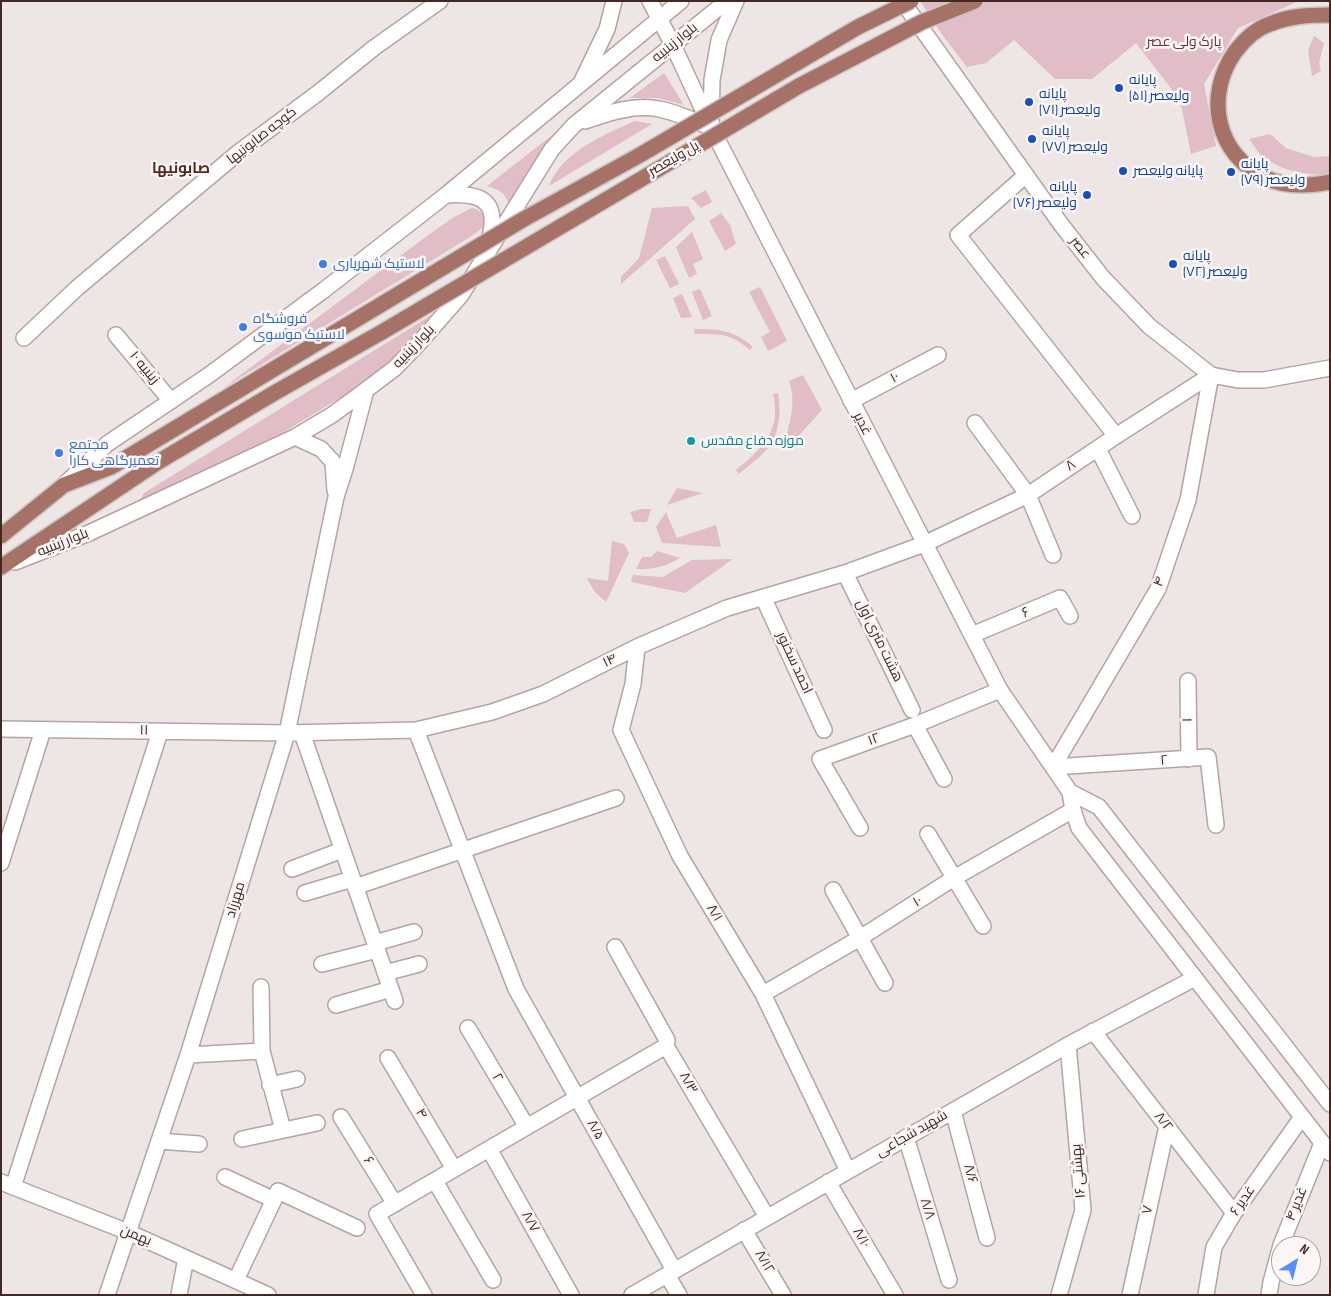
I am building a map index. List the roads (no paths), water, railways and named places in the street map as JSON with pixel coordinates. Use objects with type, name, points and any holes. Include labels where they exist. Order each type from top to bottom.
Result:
[{"type":"main road","name":"پل ولیعصر","points":[[64,484],[111,466],[524,219],[640,155],[858,27],[911,1]]},
{"type":"main road","name":"پل ولیعصر","points":[[2,567],[158,462],[799,86],[922,22],[974,1]]},
{"type":"main road","points":[[1330,15],[1314,15],[1282,20],[1268,24],[1252,33],[1239,46],[1223,73],[1218,88],[1217,102],[1218,118],[1223,134],[1231,148],[1253,170],[1266,179],[1283,183],[1301,185],[1330,182]]},
{"type":"main road","name":"بلوار زینبیه","points":[[1,536],[64,484]]},
{"type":"street","name":"کوچه صابونیها","points":[[24,338],[77,288],[239,152],[318,93],[375,47],[440,1]]},
{"type":"street","points":[[578,87],[607,29],[614,1]]},
{"type":"street","name":"غدیر","points":[[650,1],[673,45],[711,127],[1000,690],[1070,792]]},
{"type":"street","name":"بلوار زینبیه","points":[[64,484],[107,444],[209,375],[324,290],[446,195],[681,1]]},
{"type":"street","name":"بلوار زینبیه","points":[[2,567],[98,529],[295,437],[332,415],[395,368],[461,295],[552,149],[574,125],[727,1]]},
{"type":"street","points":[[574,125],[615,110],[648,108],[659,109],[711,127],[712,80],[715,64],[720,40],[736,1]]},
{"type":"street","name":"عصر","points":[[902,1],[1060,222],[1103,278],[1149,326],[1210,375],[1238,380],[1264,380],[1330,368]]},
{"type":"street","points":[[1026,175],[958,235],[1116,436]]},
{"type":"street","points":[[446,195],[472,195],[484,202],[491,210],[493,227],[481,265]]},
{"type":"street","name":"زینبیه ۱۰","points":[[116,335],[171,401]]},
{"type":"street","name":"۱۰","points":[[851,401],[938,355]]},
{"type":"street","name":"۸","points":[[924,544],[1028,495],[1210,375]]},
{"type":"street","name":"۴","points":[[1053,768],[1158,589],[1188,500],[1210,375]]},
{"type":"street","points":[[336,497],[366,390]]},
{"type":"street","points":[[975,423],[1028,495],[1053,555]]},
{"type":"street","points":[[295,437],[321,449],[333,462],[336,497]]},
{"type":"street","points":[[1098,448],[1132,516]]},
{"type":"street","name":"مهرزاد","points":[[107,1295],[294,733],[336,497]]},
{"type":"street","name":"۱۴","points":[[294,733],[416,730],[492,712],[542,694],[637,647],[727,608],[845,573],[924,544]]},
{"type":"street","name":"هشت متری اول","points":[[845,573],[944,779]]},
{"type":"street","name":"احمد سخنور","points":[[763,597],[824,730]]},
{"type":"street","name":"۶","points":[[972,635],[1060,598],[1070,616]]},
{"type":"street","name":"۸/۱","points":[[637,647],[633,684],[621,730],[680,856],[763,994],[848,1171]]},
{"type":"street","name":"۱","points":[[1188,681],[1189,759]]},
{"type":"street","name":"۱۲","points":[[860,828],[820,759],[914,718],[1000,690]]},
{"type":"street","name":"۱۱","points":[[1,729],[294,733]]},
{"type":"street","points":[[1,863],[43,730]]},
{"type":"street","name":"۸/۵","points":[[416,730],[516,989],[670,1272],[679,1295]]},
{"type":"street","points":[[10,1189],[160,732]]},
{"type":"street","points":[[294,733],[342,850],[393,995],[336,1005]]},
{"type":"street","name":"۲","points":[[1053,768],[1208,757],[1216,825]]},
{"type":"street","points":[[1070,792],[1079,828],[1326,1148]]},
{"type":"street","points":[[1070,792],[1099,807],[1330,1104]]},
{"type":"street","points":[[305,893],[354,883],[462,850],[616,798]]},
{"type":"street","name":"۱۰","points":[[763,994],[860,938],[954,878],[1073,810]]},
{"type":"street","points":[[928,834],[983,926]]},
{"type":"street","points":[[292,869],[342,850]]},
{"type":"street","points":[[832,890],[885,983]]},
{"type":"street","points":[[322,964],[376,947],[414,932]]},
{"type":"street","name":"۸/۳","points":[[615,947],[667,1040],[666,1046],[767,1217]]},
{"type":"street","points":[[385,973],[419,964]]},
{"type":"street","name":"شهید شجاعی","points":[[632,1295],[1068,1045],[1195,978]]},
{"type":"street","points":[[261,987],[262,1051],[282,1130]]},
{"type":"street","name":"۲","points":[[468,1028],[526,1127]]},
{"type":"street","name":"۸/۲","points":[[1093,1031],[1234,1213]]},
{"type":"street","name":"۱۶ بهشتی","points":[[1059,1295],[1083,1210],[1068,1045]]},
{"type":"street","points":[[424,1295],[377,1214],[666,1046]]},
{"type":"street","points":[[188,1055],[262,1051]]},
{"type":"street","name":"۴","points":[[388,1058],[454,1169]]},
{"type":"street","points":[[270,1085],[297,1079]]},
{"type":"street","name":"۸/۶","points":[[953,1111],[987,1238]]},
{"type":"street","name":"۶","points":[[341,1117],[395,1204]]},
{"type":"street","name":"غدیر ۶","points":[[1206,1295],[1214,1247],[1234,1213],[1302,1117]]},
{"type":"street","points":[[242,1139],[317,1123]]},
{"type":"street","name":"۷","points":[[1130,1295],[1166,1126]]},
{"type":"street","name":"۸/۸","points":[[906,1138],[948,1280]]},
{"type":"street","points":[[159,1141],[199,1144]]},
{"type":"street","name":"غدیر ۴","points":[[1269,1295],[1270,1282],[1281,1245],[1326,1148]]},
{"type":"street","name":"۸/۷","points":[[489,1149],[571,1295]]},
{"type":"street","points":[[224,1177],[274,1200]]},
{"type":"street","points":[[435,1181],[493,1280]]},
{"type":"street","name":"۸/۱۰","points":[[828,1182],[895,1295]]},
{"type":"street","name":"بهمن","points":[[10,1189],[128,1232],[268,1295]]},
{"type":"street","points":[[236,1280],[278,1191],[357,1228]]},
{"type":"street","name":"۸/۱۲","points":[[744,1230],[783,1295]]},
{"type":"street","points":[[179,1295],[186,1258]]},
{"type":"place","name":"پایانه ولیعصر (۵۱)","points":[[1119,88]]},
{"type":"place","name":"پایانه ولیعصر (۷۱)","points":[[1029,102]]},
{"type":"place","name":"پایانه ولیعصر (۷۷)","points":[[1032,139]]},
{"type":"place","name":"پایانه ولیعصر","points":[[1123,171]]},
{"type":"place","name":"پایانه ولیعصر (۷۹)","points":[[1231,172]]},
{"type":"place","name":"پایانه ولیعصر (۷۶)","points":[[1087,195]]},
{"type":"place","name":"لاستیک شهریاری","points":[[323,264]]},
{"type":"place","name":"پایانه ولیعصر (۷۲)","points":[[1173,264]]},
{"type":"place","name":"فروشگاه لاستیک موسوی","points":[[243,327]]},
{"type":"place","name":"موزه دفاع مقدس","points":[[691,441]]},
{"type":"place","name":"مجتمع تعمیرگاهی کارا","points":[[59,453]]},
{"type":"district","name":"صابونیها","points":[[181,169]]},
{"type":"park label","name":"پارک ولی عصر","points":[[1184,42]]}]
